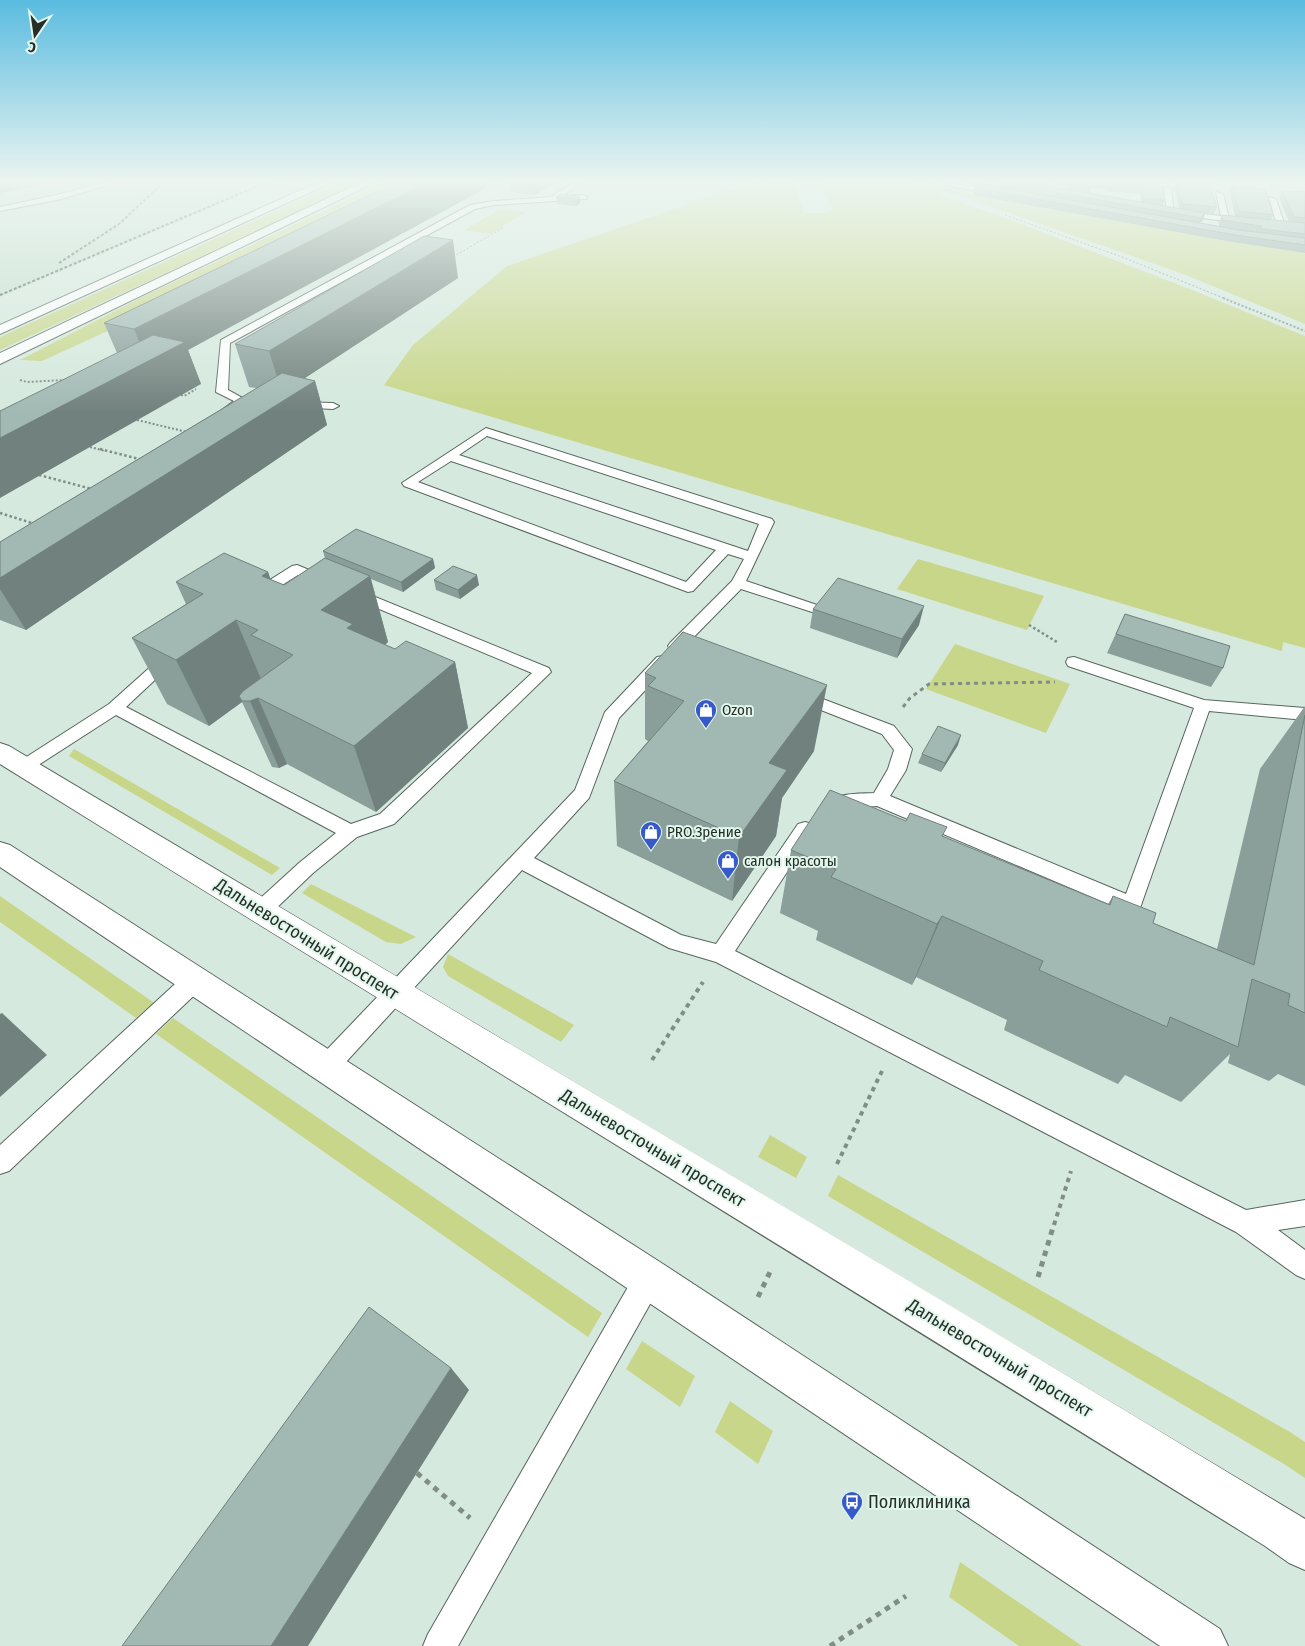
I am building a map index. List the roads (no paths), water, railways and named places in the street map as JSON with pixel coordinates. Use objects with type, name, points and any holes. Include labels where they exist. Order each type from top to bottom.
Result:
[{"type":"street","points":[[0,330],[160,258]]},
{"type":"street","points":[[0,359],[213,258]]},
{"type":"street","name":"Дальневосточный проспект","points":[[12,759],[395,993],[929,1314],[1281,1530],[1305,1548]]},
{"type":"street","points":[[0,853],[649,1278],[1203,1646]]},
{"type":"lane","points":[[191,433],[247,402],[222,392],[225,342],[380,258]]},
{"type":"lane","points":[[343,278],[359,281]]},
{"type":"lane","points":[[302,300],[320,304]]},
{"type":"lane","points":[[287,405],[333,406]]},
{"type":"lane","points":[[327,1066],[583,793],[611,716],[738,583],[752,558],[766,522],[486,432],[408,483],[688,588],[725,549]]},
{"type":"lane","points":[[449,456],[752,558]]},
{"type":"lane","points":[[12,759],[115,708],[200,630],[297,569],[543,672],[387,819],[350,832],[306,868],[261,910]]},
{"type":"lane","points":[[738,583],[812,608]]},
{"type":"lane","points":[[676,646],[695,654]]},
{"type":"lane","points":[[1074,662],[1203,706],[1305,714]]},
{"type":"lane","points":[[787,690],[888,730],[903,749],[897,770],[879,799]]},
{"type":"lane","points":[[721,954],[804,831],[820,812],[847,801],[879,799],[1132,905],[1203,706]]},
{"type":"lane","points":[[115,708],[350,832]]},
{"type":"lane","points":[[520,860],[676,942],[721,954],[1245,1223],[1305,1266]]},
{"type":"lane","points":[[0,1162],[195,980]]},
{"type":"lane","points":[[1245,1223],[1305,1214]]},
{"type":"lane","points":[[440,1646],[649,1278]]},
{"type":"railway","points":[[59,263],[67,258]]},
{"type":"railway","points":[[0,295],[88,258]]},
{"type":"place","name":"Ozon","points":[[706,729]]},
{"type":"place","name":"PRO.Зрение","points":[[651,851]]},
{"type":"place","name":"салон красоты","points":[[728,880]]},
{"type":"place","name":"Поликлиника","points":[[852,1521]]}]
